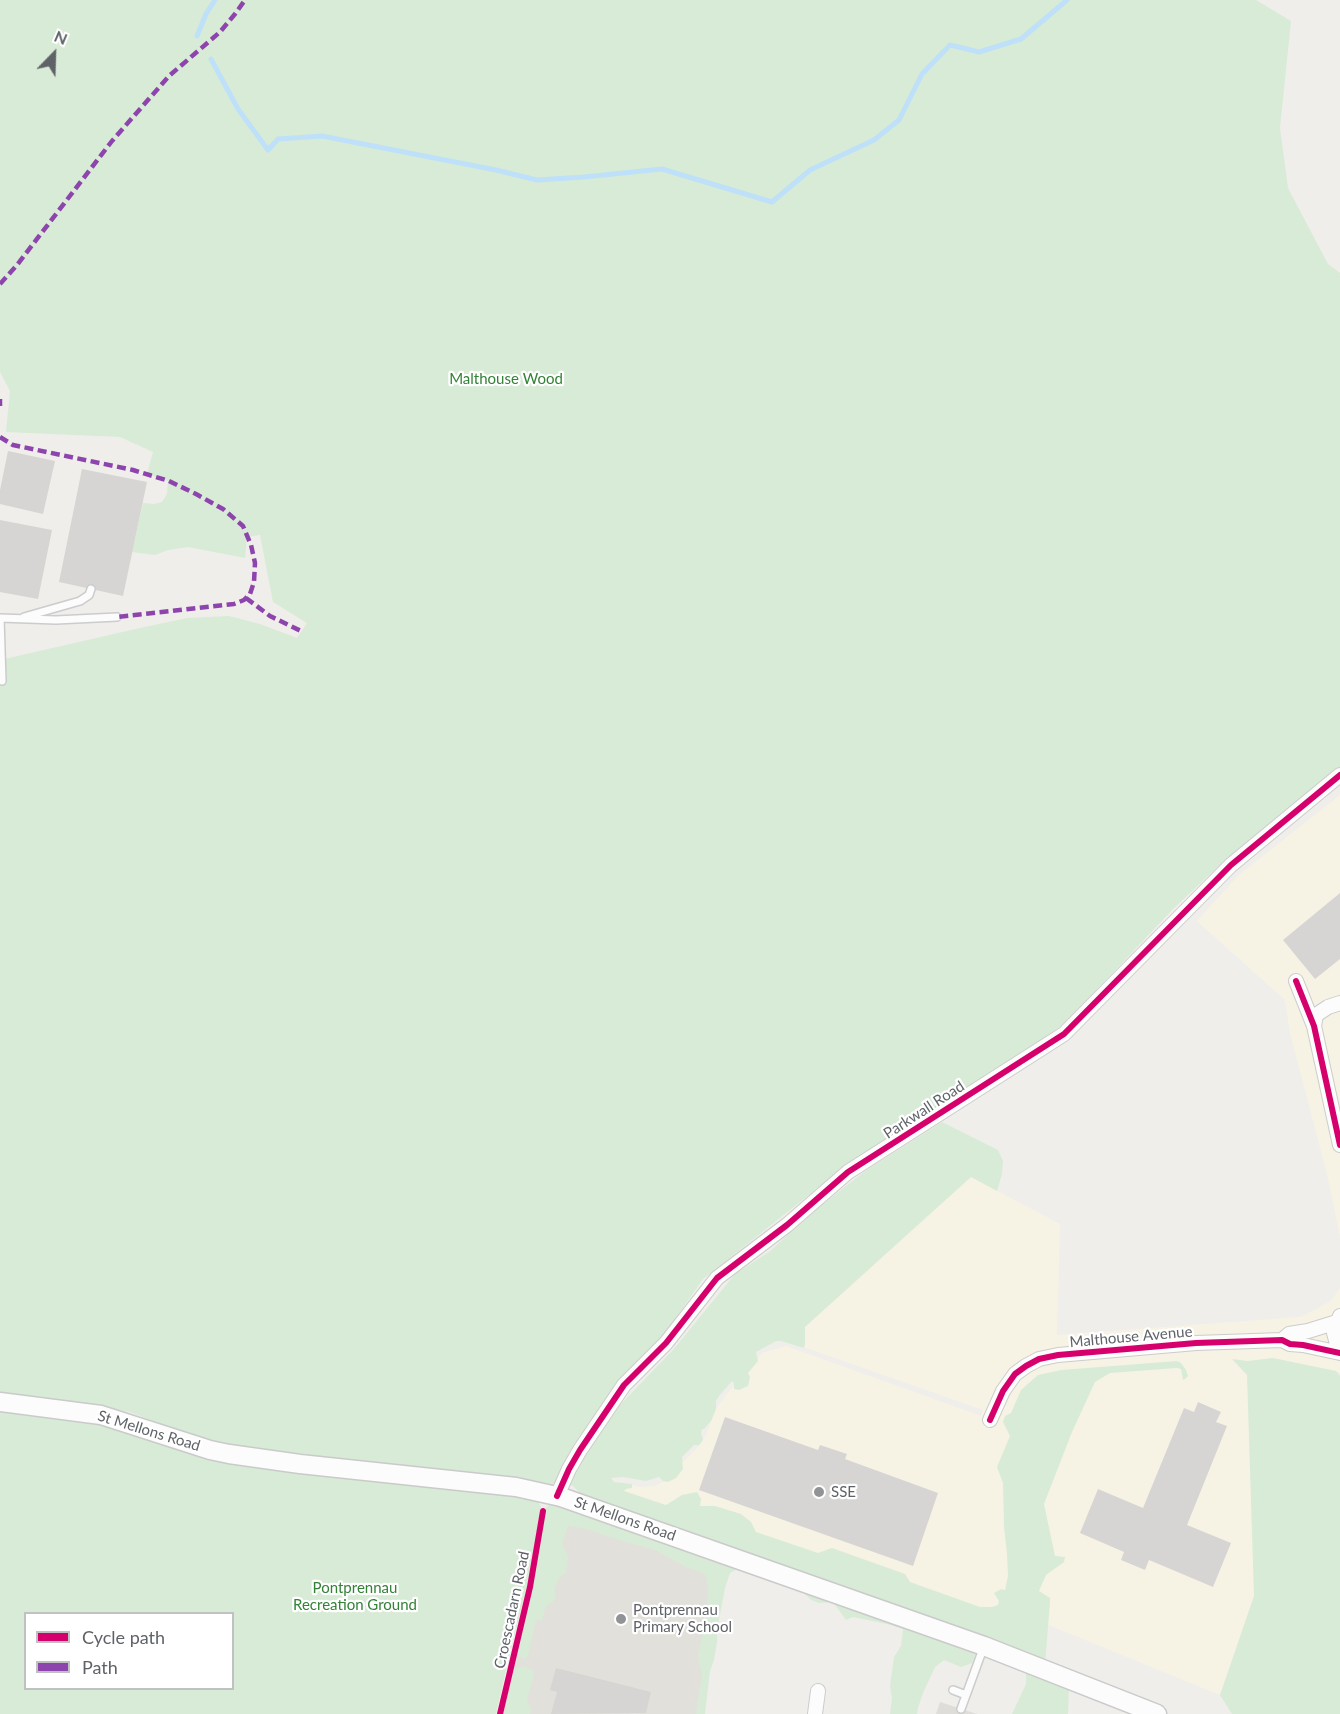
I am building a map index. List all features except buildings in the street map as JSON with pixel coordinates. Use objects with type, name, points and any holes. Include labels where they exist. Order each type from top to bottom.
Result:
[{"type":"main road","name":"St Mellons Road","points":[[0,1402],[102,1415],[229,1454],[331,1468],[516,1487],[557,1496],[984,1646],[1157,1714]]},
{"type":"street","name":"Parkwall Road","points":[[557,1496],[579,1450],[624,1385],[666,1343],[717,1278],[787,1225],[848,1172],[1064,1034],[1231,865],[1340,775]]},
{"type":"street","points":[[1296,981],[1314,1026],[1340,1145]]},
{"type":"street","points":[[1314,1026],[1316,1015],[1328,1007],[1340,1004]]},
{"type":"street","points":[[1339,1319],[1334,1333],[1340,1352]]},
{"type":"street","name":"Malthouse Avenue","points":[[1282,1340],[1289,1334],[1308,1331],[1339,1319]]},
{"type":"street","name":"Malthouse Avenue","points":[[990,1420],[1008,1383],[1026,1366],[1040,1359],[1058,1355],[1196,1343],[1282,1340],[1290,1344],[1340,1352]]},
{"type":"street","points":[[815,1714],[818,1691]]},
{"type":"lane","points":[[16,619],[80,601],[89,595],[91,589]]},
{"type":"lane","points":[[2,681],[0,618],[56,620],[117,617]]},
{"type":"lane","points":[[961,1708],[984,1646]]},
{"type":"lane","points":[[953,1690],[966,1695]]},
{"type":"shaded area","points":[[1340,795],[1340,1236],[1327,1174],[1290,1033],[1285,1000],[1197,921],[1239,875]]},
{"type":"shaded area","points":[[971,1177],[1060,1224],[1057,1335],[1301,1317],[1331,1301],[1340,1288],[1340,1373],[1247,1361],[1255,1599],[1220,1695],[1012,1610],[990,1621],[600,1487],[623,1483],[641,1487],[655,1486],[663,1482],[699,1446],[716,1409],[762,1353],[786,1346],[981,1416],[983,1410],[784,1340],[799,1325],[858,1278]]},
{"type":"shaded area","name":"Pontprennau Primary School","points":[[555,1503],[728,1562],[700,1714],[502,1714],[532,1588],[546,1508]]},
{"type":"shaded area","points":[[940,1702],[977,1714],[936,1714]]},
{"type":"green space","name":"Malthouse Wood","points":[[0,0],[1256,0],[1291,21],[1280,128],[1288,188],[1328,264],[1340,273],[1340,768],[1222,863],[1174,908],[1066,1022],[1042,1040],[834,1175],[703,1279],[617,1408],[673,1350],[735,1274],[769,1252],[817,1209],[865,1171],[942,1122],[998,1150],[1003,1161],[997,1191],[971,1177],[805,1327],[804,1348],[776,1341],[756,1352],[758,1361],[748,1373],[750,1377],[748,1386],[739,1390],[734,1389],[732,1381],[719,1396],[711,1421],[702,1429],[703,1440],[682,1457],[683,1469],[676,1478],[668,1482],[659,1477],[646,1481],[623,1477],[611,1478],[614,1482],[632,1484],[632,1488],[624,1491],[666,1505],[682,1495],[697,1492],[701,1499],[700,1506],[715,1506],[741,1514],[751,1522],[756,1532],[818,1553],[832,1548],[905,1574],[910,1582],[980,1607],[992,1607],[998,1605],[999,1601],[994,1593],[1001,1589],[1005,1590],[1008,1576],[1003,1483],[997,1467],[1010,1436],[1003,1422],[1005,1416],[1011,1413],[1021,1390],[1038,1375],[1061,1370],[1177,1361],[1181,1363],[1188,1376],[1183,1380],[1181,1369],[1177,1368],[1110,1373],[1095,1382],[1072,1432],[1044,1504],[1055,1556],[1065,1557],[1064,1562],[1046,1575],[1039,1591],[1050,1598],[1045,1665],[970,1646],[975,1655],[972,1663],[961,1667],[944,1660],[935,1667],[923,1693],[917,1714],[890,1714],[892,1698],[890,1686],[894,1657],[901,1646],[903,1629],[853,1617],[846,1620],[833,1602],[819,1603],[811,1600],[802,1591],[737,1569],[730,1573],[725,1588],[714,1660],[710,1671],[705,1714],[696,1714],[702,1675],[698,1657],[707,1611],[706,1576],[653,1549],[568,1526],[562,1544],[568,1556],[566,1572],[560,1577],[554,1590],[556,1596],[554,1601],[546,1606],[542,1620],[536,1620],[528,1655],[525,1659],[520,1657],[517,1651],[532,1588],[533,1564],[540,1527],[546,1508],[553,1501],[582,1500],[573,1486],[562,1483],[548,1484],[303,1459],[201,1440],[130,1412],[71,1402],[0,1394],[0,660],[187,618],[229,616],[260,624],[297,638],[307,623],[273,602],[260,535],[247,537],[245,558],[188,547],[155,555],[132,552],[143,503],[162,502],[167,494],[168,481],[147,474],[153,452],[120,437],[6,432],[10,391],[0,372]]},
{"type":"green space","points":[[1273,1358],[1336,1371],[1340,1376],[1340,1714],[1232,1714],[1220,1695],[1254,1596],[1247,1375],[1232,1359],[1247,1361]]},
{"type":"green space","name":"Pontprennau Recreation Ground","points":[[0,1409],[103,1422],[180,1450],[521,1492],[538,1501],[541,1507],[528,1584],[496,1714],[0,1714]]},
{"type":"green space","points":[[523,1666],[532,1670],[534,1674],[527,1700],[531,1709],[530,1714],[504,1714],[514,1670]]},
{"type":"green space","points":[[1026,1666],[1069,1688],[1068,1714],[1012,1714],[1026,1684]]},
{"type":"waterway","points":[[197,36],[215,0]]},
{"type":"waterway","points":[[211,59],[238,109],[268,150],[278,139],[322,136],[537,180],[662,169],[772,202],[810,170],[874,140],[899,120],[922,74],[950,45],[979,52],[1021,39],[1067,0]]},
{"type":"marked path","points":[[0,284],[112,141],[169,76],[220,32],[245,0]]},
{"type":"marked path","points":[[0,399],[0,406]]},
{"type":"marked path","points":[[0,437],[13,445],[133,470],[169,481],[223,509],[243,526],[255,563],[254,582],[250,594],[244,600],[234,604],[117,617]]},
{"type":"marked path","points":[[246,598],[270,616],[301,631]]},
{"type":"cycle path","points":[[557,1496],[580,1450],[624,1385],[666,1343],[717,1278],[787,1225],[848,1172],[1064,1034],[1231,865],[1340,775]]},
{"type":"cycle path","points":[[1296,981],[1314,1026],[1340,1145]]},
{"type":"cycle path","points":[[990,1420],[1003,1391],[1015,1374],[1039,1359],[1058,1355],[1196,1343],[1282,1340],[1290,1344],[1340,1353]]},
{"type":"cycle path","name":"Croescadarn Road","points":[[500,1714],[530,1587],[543,1511]]},
{"type":"place","name":"SSE","points":[[819,1492]]},
{"type":"place","name":"Pontprennau Primary School","points":[[621,1619]]}]
